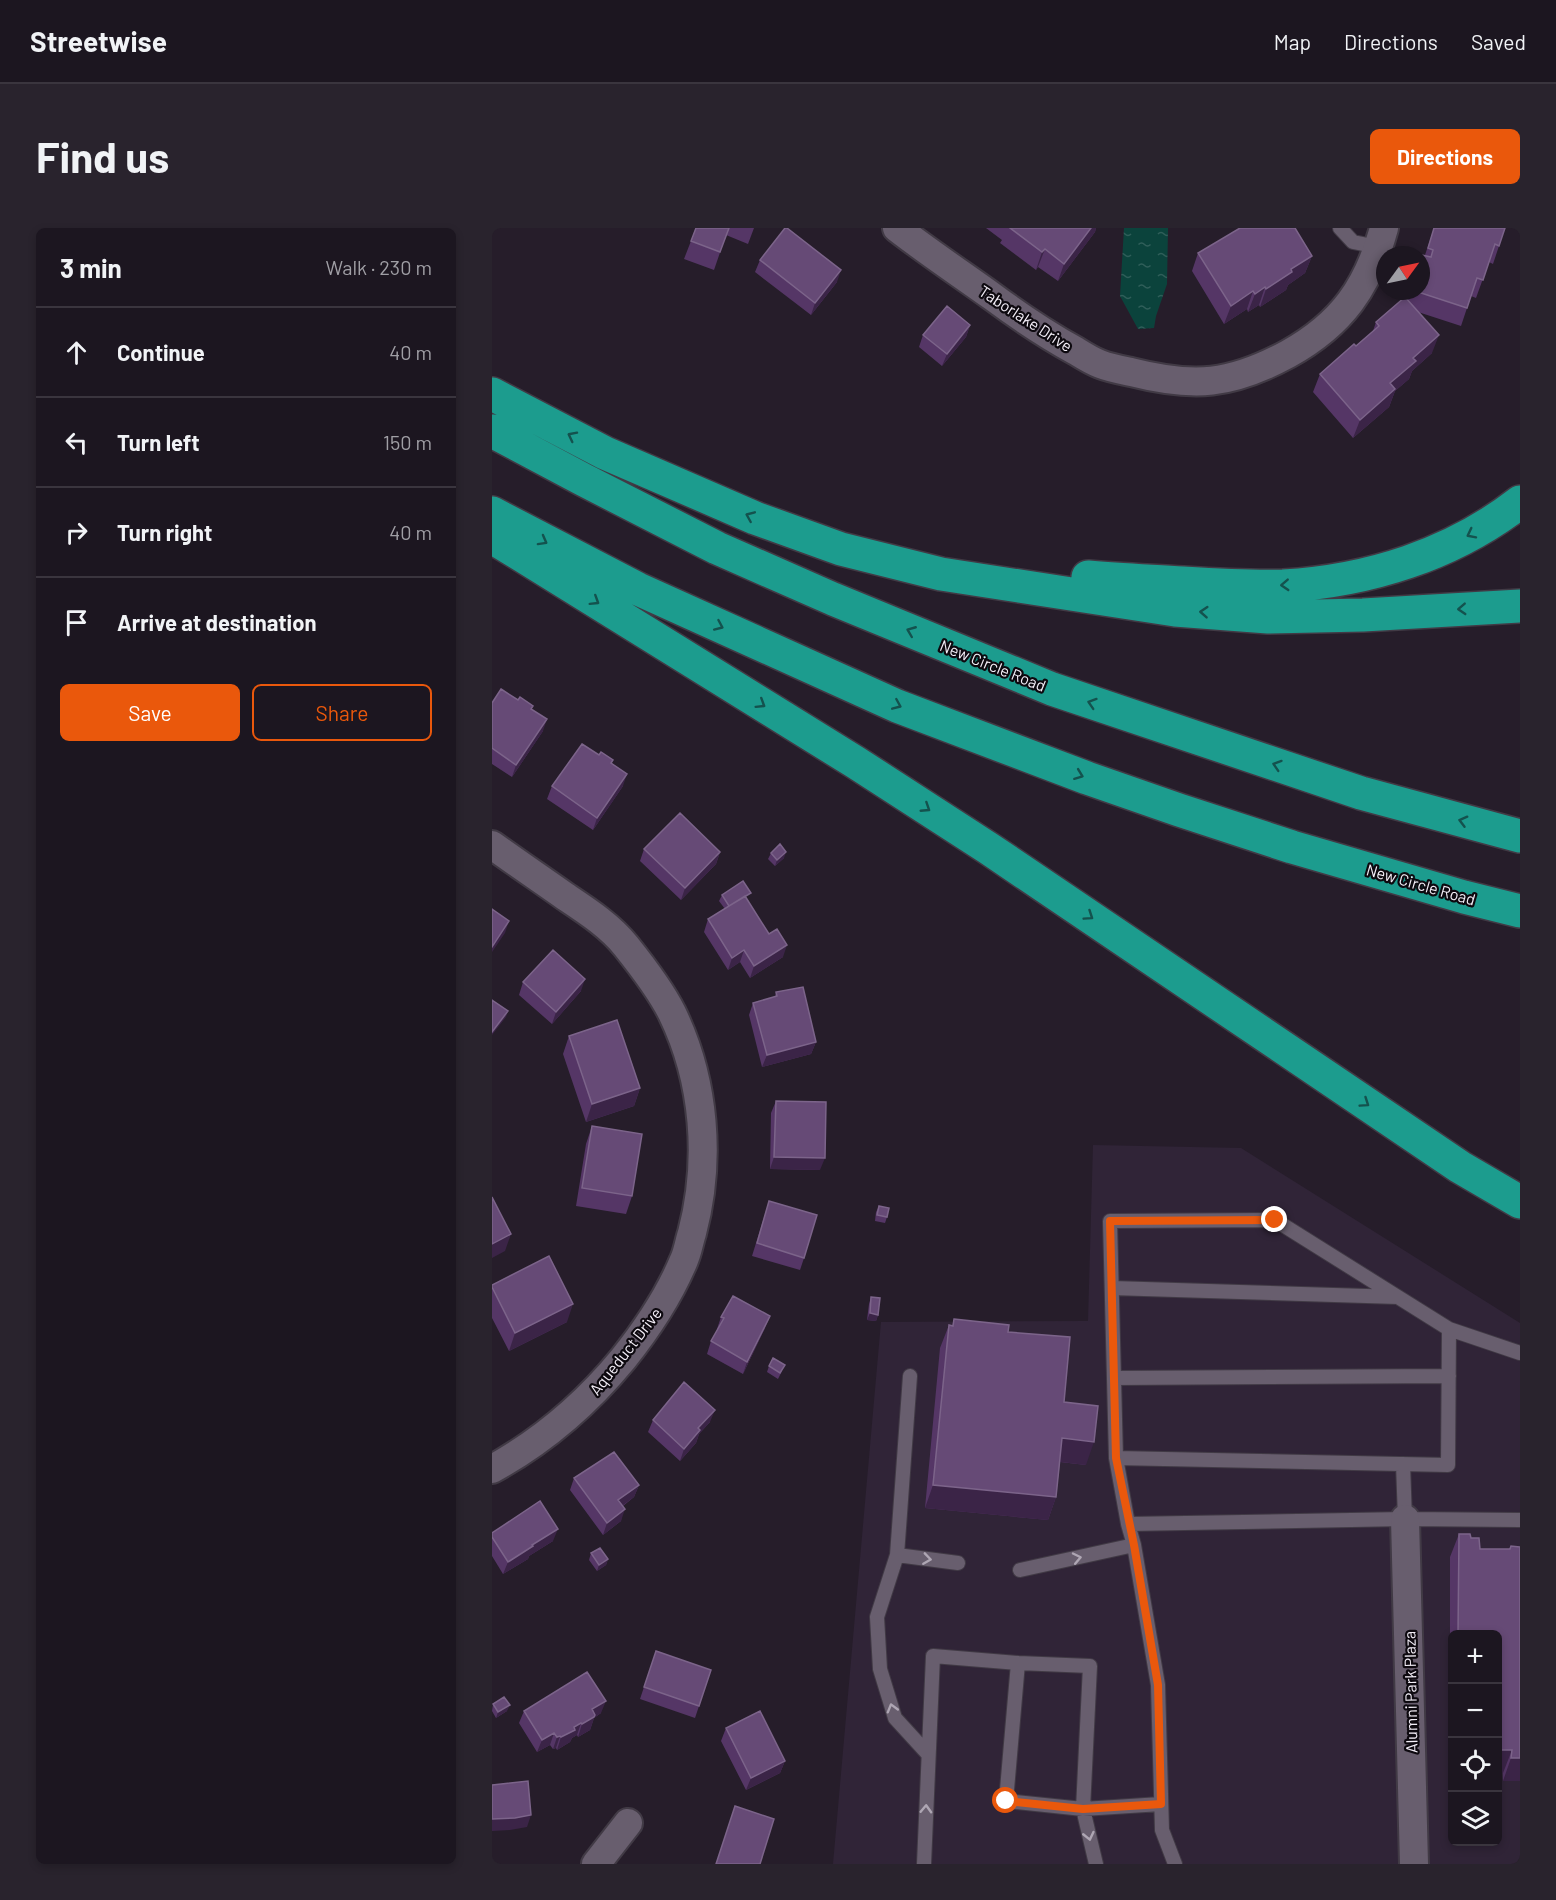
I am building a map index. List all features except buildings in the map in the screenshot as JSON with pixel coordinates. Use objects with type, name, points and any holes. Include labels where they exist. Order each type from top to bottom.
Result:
[{"type":"highway","points":[[492,394],[604,453],[755,518],[841,549],[941,574],[1175,610],[1268,617],[1363,615],[1520,606]]},
{"type":"highway","name":"New Circle Road","points":[[492,430],[717,548],[833,599],[1052,689],[1361,793],[1520,836]]},
{"type":"highway","points":[[805,536],[1042,573],[1241,586],[1282,586],[1348,577],[1400,566],[1478,531],[1520,502]]},
{"type":"highway","name":"New Circle Road","points":[[492,513],[638,589],[897,706],[1087,778],[1190,814],[1292,847],[1520,911]]},
{"type":"highway","points":[[492,537],[845,755],[1460,1167],[1520,1202]]},
{"type":"highway","points":[[1460,1167],[1520,1215]]},
{"type":"street","name":"Taborlake Drive","points":[[897,228],[928,237],[1040,331],[1100,364],[1186,383],[1226,379],[1248,373],[1297,349],[1344,313],[1359,291],[1381,238]]},
{"type":"street","name":"Aqueduct Drive","points":[[492,845],[594,917],[624,944],[651,979],[671,1011],[686,1045],[702,1119],[703,1168],[697,1214],[685,1258],[662,1305],[602,1384],[567,1419],[520,1454],[492,1469]]},
{"type":"street","name":"Alumni Park Plaza","points":[[1405,1519],[1414,1864]]},
{"type":"street","points":[[596,1864],[628,1823]]},
{"type":"lane","points":[[1340,228],[1353,242],[1381,238]]},
{"type":"lane","points":[[1175,1864],[1162,1830],[1158,1685],[1134,1545],[1116,1458],[1110,1221],[1275,1220],[1449,1329],[1520,1353]]},
{"type":"lane","points":[[1112,1288],[1398,1297]]},
{"type":"lane","points":[[1116,1458],[1448,1465],[1449,1329]]},
{"type":"lane","points":[[910,1376],[897,1555],[877,1617],[880,1669],[895,1718],[927,1753]]},
{"type":"lane","points":[[1114,1378],[1449,1376]]},
{"type":"lane","points":[[1403,1464],[1405,1519]]},
{"type":"lane","points":[[1128,1524],[1405,1519],[1520,1520]]},
{"type":"lane","points":[[1020,1570],[1134,1545]]},
{"type":"lane","points":[[897,1555],[958,1563]]},
{"type":"lane","points":[[924,1864],[927,1753],[933,1656],[1018,1664],[1090,1666],[1083,1809],[1096,1864]]},
{"type":"lane","points":[[1018,1664],[1006,1801],[1083,1809],[1161,1804]]},
{"type":"shaded area","points":[[1093,1145],[1241,1148],[1520,1323],[1520,1864],[833,1864],[881,1322],[1088,1321]]},
{"type":"water","points":[[1124,228],[1168,228],[1167,284],[1154,328],[1138,329],[1120,296]]},
{"type":"route","points":[[1006,1801],[1083,1809],[1161,1804],[1158,1685],[1134,1545],[1116,1458],[1110,1221],[1275,1220]]}]
